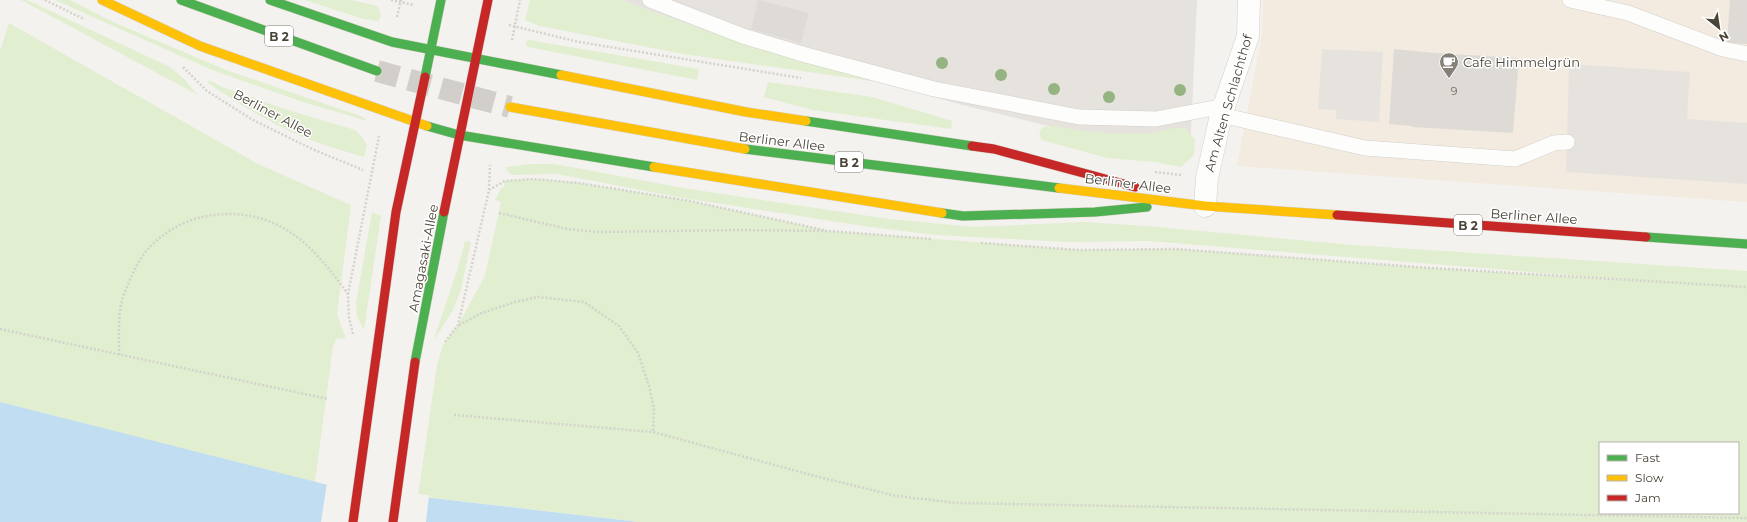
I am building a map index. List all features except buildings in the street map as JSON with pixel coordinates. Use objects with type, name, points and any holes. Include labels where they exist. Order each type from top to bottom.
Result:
[{"type":"main road","points":[[102,0],[200,46],[380,109],[414,123],[458,135],[963,216],[1095,212],[1197,205]]},
{"type":"main road","name":"B 2","points":[[181,0],[377,71]]},
{"type":"main road","points":[[270,0],[392,42],[746,112],[994,149],[1109,179],[1197,205]]},
{"type":"main road","points":[[352,522],[396,212],[414,123],[442,0]]},
{"type":"main road","name":"Amagasaki-Allee","points":[[393,522],[415,362],[458,135],[488,0]]},
{"type":"main road","name":"Berliner Allee","points":[[510,107],[741,149],[1197,205],[1747,244]]},
{"type":"street","name":"Am Alten Schlachthof","points":[[1197,205],[1207,178],[1223,111],[1248,36],[1249,0]]},
{"type":"lane","points":[[650,0],[743,36],[806,55],[934,88],[1079,117],[1156,119],[1223,111],[1373,148],[1515,159],[1554,143],[1567,142]]},
{"type":"lane","points":[[1570,0],[1628,13],[1723,49],[1747,54]]},
{"type":"path","points":[[390,0],[400,1],[392,42]]},
{"type":"path","name":"Berliner Allee","points":[[179,64],[207,91],[253,120],[312,149],[363,170]]},
{"type":"path","points":[[354,338],[349,318],[348,294],[379,136],[380,109]]},
{"type":"path","points":[[653,432],[654,408],[649,386],[638,353],[619,326],[584,302],[538,297],[515,302],[482,313],[458,325],[489,190],[505,181],[534,179],[579,183],[690,201],[829,232]]},
{"type":"path","points":[[499,213],[567,229],[600,232],[738,230],[829,232],[938,240]]},
{"type":"path","points":[[119,355],[120,311],[125,290],[148,249],[165,235],[188,221],[210,214],[233,214],[264,219],[289,232],[309,247],[326,264],[348,294]]},
{"type":"path","points":[[977,242],[1079,250],[1176,249],[1430,268],[1747,287]]},
{"type":"path","points":[[0,329],[328,399]]},
{"type":"path","points":[[454,415],[653,432],[815,476],[889,494],[957,503],[1747,518]]},
{"type":"shaded area","points":[[621,0],[1197,0],[1190,153],[1094,137],[962,105],[696,27]]},
{"type":"shaded area","points":[[1263,0],[1747,0],[1747,202],[1237,166],[1262,34]]},
{"type":"shaded area","points":[[942,5],[1021,9],[1020,30],[941,25]]},
{"type":"shaded area","points":[[1322,49],[1383,52],[1379,122],[1336,119],[1336,110],[1318,109]]},
{"type":"shaded area","points":[[959,55],[1083,87],[1128,88],[1159,83],[1164,102],[1138,108],[1095,109],[1051,101],[954,76]]},
{"type":"shaded area","points":[[1569,64],[1690,72],[1687,119],[1747,123],[1747,184],[1566,172]]},
{"type":"green space","points":[[21,0],[27,0],[170,67],[184,79],[198,95]]},
{"type":"green space","points":[[55,0],[70,0],[113,22],[226,70],[363,117],[367,121],[300,101],[212,70]]},
{"type":"green space","points":[[305,0],[351,0],[377,6],[381,14],[380,19],[378,21],[363,19]]},
{"type":"green space","points":[[530,0],[621,0],[696,27],[885,83],[683,54],[540,26],[525,20]]},
{"type":"green space","points":[[9,23],[258,164],[351,205],[337,314],[346,339],[337,338],[333,346],[315,482],[0,402],[0,51]]},
{"type":"green space","points":[[529,40],[699,69],[697,80],[528,47],[525,43]]},
{"type":"green space","points":[[209,80],[222,87],[291,111],[355,130],[367,145],[364,157],[315,142],[282,127],[256,114],[220,91],[208,83]]},
{"type":"green space","points":[[768,82],[872,97],[952,121],[951,129],[813,110],[764,97]]},
{"type":"green space","points":[[1055,126],[1078,130],[1124,134],[1147,133],[1175,128],[1186,128],[1195,140],[1194,155],[1181,167],[1155,162],[1107,158],[1042,140],[1040,130],[1043,127]]},
{"type":"green space","points":[[531,164],[555,164],[683,188],[889,219],[974,227],[1083,222],[1146,226],[1353,245],[1747,271],[1747,522],[639,522],[418,496],[437,365],[443,345],[458,325],[485,276],[501,202],[495,200],[501,188],[504,187],[505,181],[533,179],[579,183],[690,201],[829,231],[1079,250],[1176,249],[1430,268],[1642,281],[1149,241],[1070,242],[936,235],[871,227],[683,198],[557,174],[512,175],[507,171],[506,167]]},
{"type":"green space","points":[[372,212],[381,216],[364,330],[357,317],[356,303]]},
{"type":"green space","points":[[465,241],[471,242],[461,289],[453,310],[434,340],[462,254]]},
{"type":"water","points":[[0,402],[336,487],[639,522],[0,522]]},
{"type":"pier","points":[[327,483],[429,495],[426,522],[321,522]]},
{"type":"tunnel","points":[[377,71],[510,107]]},
{"type":"traffic: fast","points":[[181,0],[377,71]]},
{"type":"traffic: fast","points":[[270,0],[392,42],[561,75]]},
{"type":"traffic: fast","points":[[425,77],[441,0]]},
{"type":"traffic: fast","points":[[806,121],[972,146]]},
{"type":"traffic: fast","points":[[427,126],[459,135],[654,167]]},
{"type":"traffic: fast","points":[[745,149],[1059,188]]},
{"type":"traffic: fast","points":[[942,213],[963,216],[1095,212],[1147,207]]},
{"type":"traffic: fast","points":[[415,362],[444,212]]},
{"type":"traffic: fast","points":[[1646,237],[1747,244]]},
{"type":"traffic: slow","points":[[102,0],[200,46],[427,126]]},
{"type":"traffic: slow","points":[[561,75],[746,112],[806,121]]},
{"type":"traffic: slow","points":[[510,107],[745,149]]},
{"type":"traffic: slow","points":[[654,167],[942,213]]},
{"type":"traffic: slow","points":[[1059,188],[1205,206],[1337,215]]},
{"type":"traffic: jam","points":[[444,212],[488,0]]},
{"type":"traffic: jam","points":[[376,357],[396,212],[425,77]]},
{"type":"traffic: jam","points":[[972,146],[994,149],[1135,187]]},
{"type":"traffic: jam","points":[[1337,215],[1646,237]]},
{"type":"traffic: jam","points":[[353,522],[376,357]]},
{"type":"traffic: jam","points":[[393,522],[415,362]]},
{"type":"place","name":"Cafe Himmelgrün","points":[[1449,79]]}]
